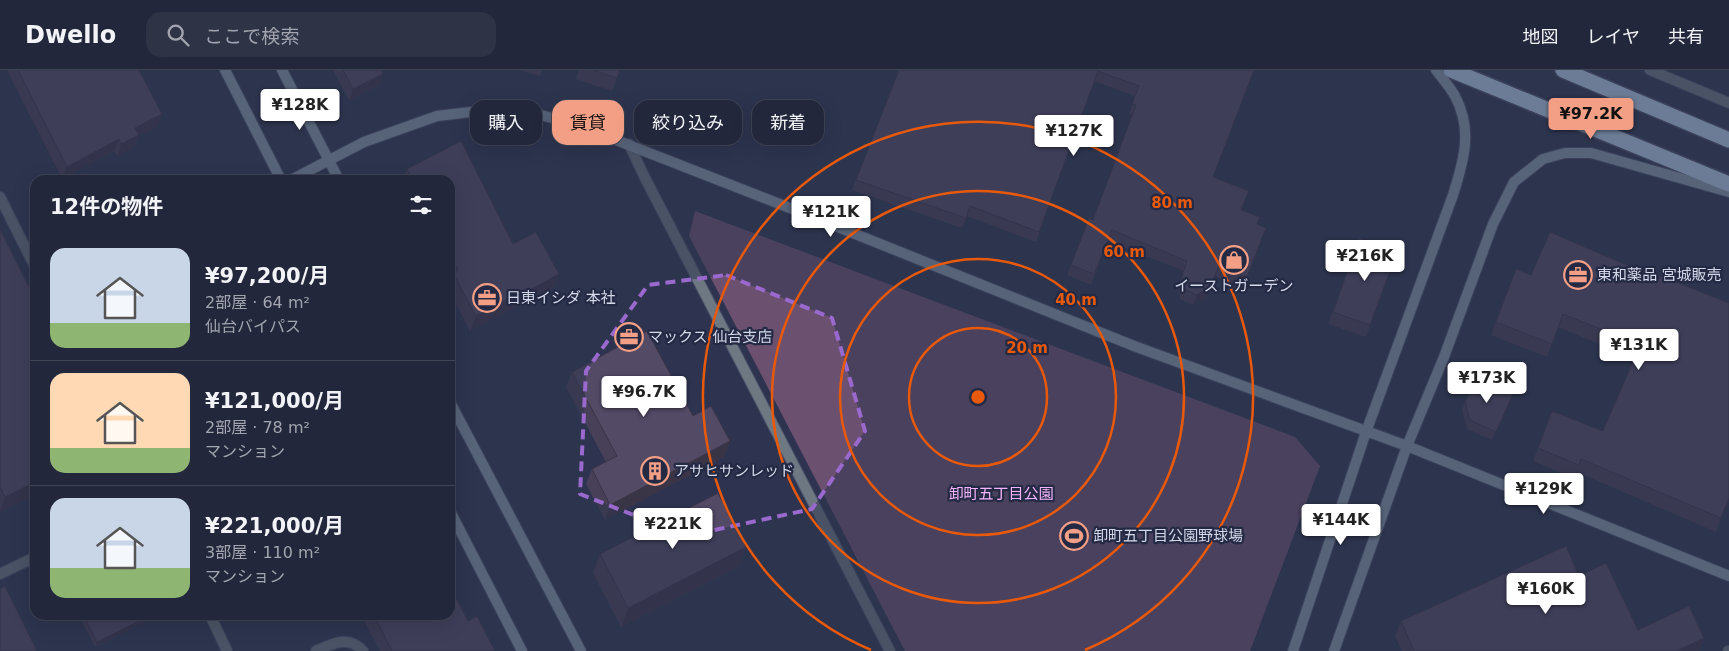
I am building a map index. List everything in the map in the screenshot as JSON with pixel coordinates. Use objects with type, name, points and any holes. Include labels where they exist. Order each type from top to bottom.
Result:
[{"type":"highway","points":[[1451,70],[1729,184]]},
{"type":"highway","points":[[1563,70],[1729,140]]},
{"type":"street","points":[[225,70],[278,175]]},
{"type":"street","points":[[282,70],[337,175]]},
{"type":"street","points":[[1293,651],[1366,432],[1453,195],[1465,155],[1465,124],[1455,96],[1436,70]]},
{"type":"street","points":[[1650,70],[1729,103]]},
{"type":"street","points":[[301,175],[364,142],[437,116],[488,110],[533,113],[575,124],[1134,346],[1407,446],[1729,576]]},
{"type":"street","points":[[629,144],[890,651]]},
{"type":"street","points":[[1334,651],[1407,446],[1444,357],[1493,224],[1514,182],[1543,159],[1566,153],[1591,153],[1729,192]]},
{"type":"street","points":[[0,197],[30,257]]},
{"type":"street","points":[[455,412],[581,651]]},
{"type":"street","points":[[455,521],[522,651]]},
{"type":"street","points":[[0,574],[30,559]]},
{"type":"street","points":[[212,620],[227,651]]},
{"type":"street","points":[[316,651],[339,641],[357,644],[363,651]]},
{"type":"highlighted area","points":[[726,275],[832,318],[865,431],[812,509],[687,536],[580,494],[586,371],[648,285]]},
{"type":"green space","name":"卸町五丁目公園","points":[[695,211],[1295,437],[1320,466],[1250,651],[905,651],[689,236]]},
{"type":"building","points":[[18,70],[139,70],[162,114],[135,128],[139,135],[121,144],[119,139],[67,167]]},
{"type":"building","points":[[343,70],[381,70],[383,74],[353,89]]},
{"type":"building","points":[[593,70],[620,70],[617,78]]},
{"type":"building","points":[[899,70],[1254,70],[1213,177],[1249,191],[1241,210],[1260,217],[1257,224],[1266,228],[1247,277],[1219,266],[1210,287],[1197,295],[1184,289],[1182,276],[1187,261],[1112,230],[1094,274],[1071,265],[1089,218],[1093,220],[1136,105],[1132,104],[1139,86],[1098,71],[1039,232],[970,206],[966,218],[856,180]]},
{"type":"building","points":[[461,141],[513,244],[536,232],[559,274],[476,316],[455,277],[455,272],[458,270],[455,264],[455,175],[410,175],[407,169]]},
{"type":"building","points":[[0,229],[30,289],[30,484],[5,497],[0,487]]},
{"type":"building","points":[[1550,232],[1659,279],[1661,276],[1729,303],[1729,498],[1721,518],[1581,459],[1579,465],[1538,448],[1552,411],[1603,431],[1640,345],[1563,314],[1552,344],[1496,322],[1516,269],[1531,275]]},
{"type":"building","points":[[1359,238],[1397,252],[1370,325],[1333,312]]},
{"type":"building","points":[[647,331],[693,416],[711,406],[730,441],[610,505],[592,469],[617,456],[572,372]]},
{"type":"building","points":[[1476,377],[1513,394],[1496,432],[1470,420],[1465,402]]},
{"type":"building","points":[[718,493],[746,547],[628,608],[600,554]]},
{"type":"building","points":[[1566,546],[1579,576],[1606,563],[1638,630],[1689,606],[1704,638],[1677,651],[1414,651],[1401,621]]},
{"type":"building","points":[[5,586],[37,651],[0,651],[0,589]]},
{"type":"building","points":[[455,596],[468,621],[477,616],[495,651],[392,651],[376,620],[455,620]]},
{"type":"building","points":[[86,620],[141,620],[97,642]]},
{"type":"place","name":"イーストガーデン","points":[[1234,260]]},
{"type":"place","name":"東和薬品 宮城販売","points":[[1578,275]]},
{"type":"place","name":"日東イシダ 本社","points":[[487,298]]},
{"type":"place","name":"マックス 仙台支店","points":[[629,337]]},
{"type":"place","name":"アサヒサンレッド","points":[[655,471]]},
{"type":"place","name":"卸町五丁目公園野球場","points":[[1074,536]]}]
